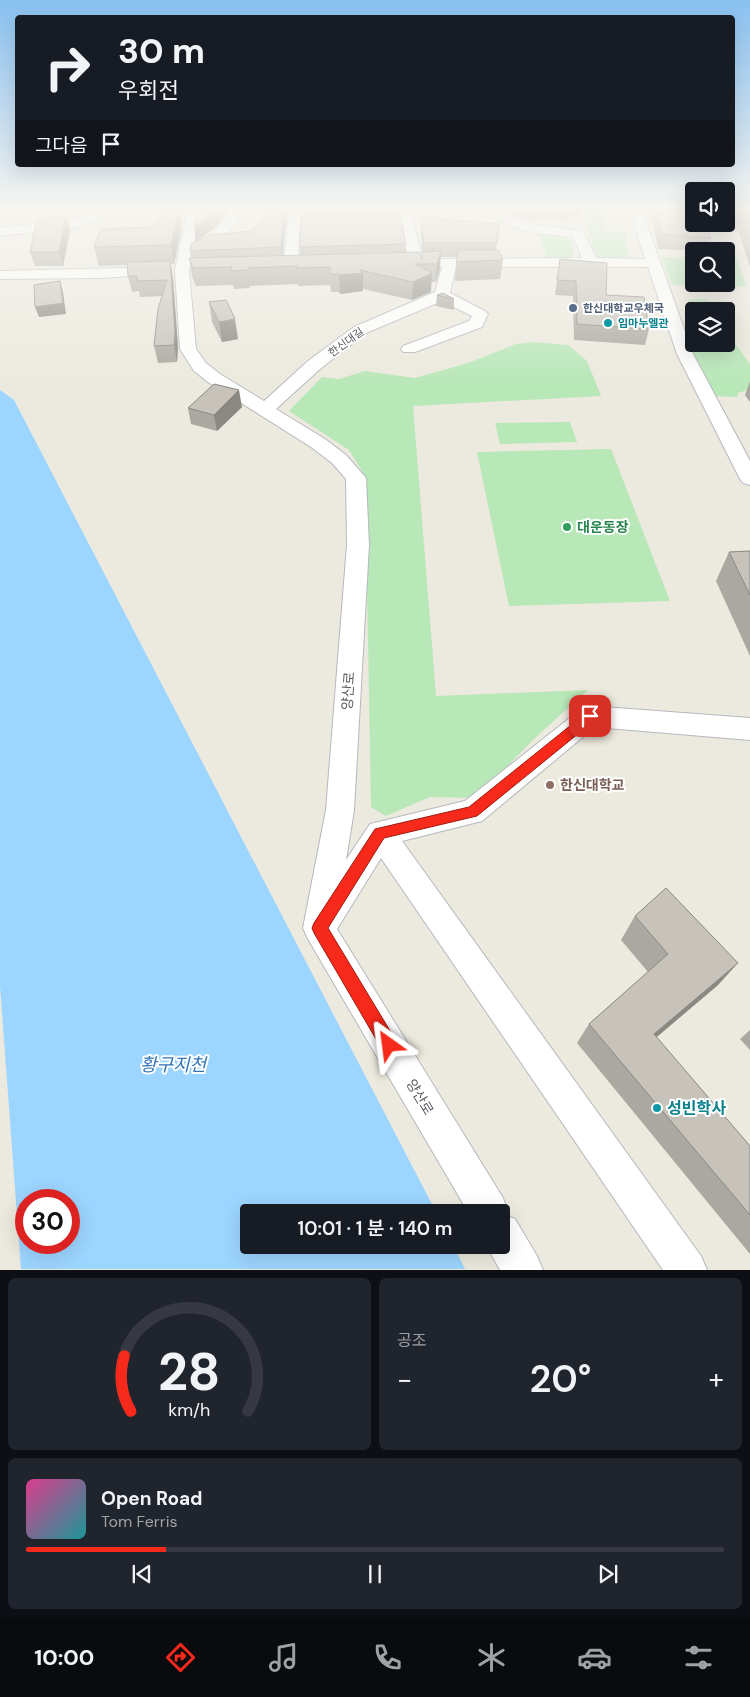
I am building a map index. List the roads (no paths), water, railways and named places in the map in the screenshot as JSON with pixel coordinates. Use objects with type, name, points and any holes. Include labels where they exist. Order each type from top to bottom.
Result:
[{"type":"street","points":[[0,274],[99,274],[158,267]]},
{"type":"street","name":"양산로","points":[[186,267],[188,349],[200,367],[264,411],[325,448],[339,459],[356,478],[358,545],[340,810],[320,928],[484,1204]]},
{"type":"street","points":[[409,349],[476,324],[480,314],[442,295],[449,267]]},
{"type":"street","points":[[654,267],[685,354],[750,479]]},
{"type":"street","name":"한신대길","points":[[264,411],[314,365],[360,330],[442,295]]},
{"type":"street","points":[[320,928],[380,833],[472,812],[590,716],[750,729]]},
{"type":"street","points":[[380,833],[687,1270]]},
{"type":"street","points":[[510,1248],[523,1270]]},
{"type":"water","name":"황구지천","points":[[0,390],[14,400],[432,1204],[240,1204],[240,1254],[458,1254],[465,1269],[21,1269],[20,1254],[80,1254],[80,1189],[15,1189],[0,986]]},
{"type":"place","name":"한신대학교우체국","points":[[573,308]]},
{"type":"place","name":"임마누엘관","points":[[608,323]]},
{"type":"place","name":"대운동장","points":[[567,527]]},
{"type":"place","name":"한신대학교","points":[[550,785]]},
{"type":"place","name":"성빈학사","points":[[657,1108]]}]
